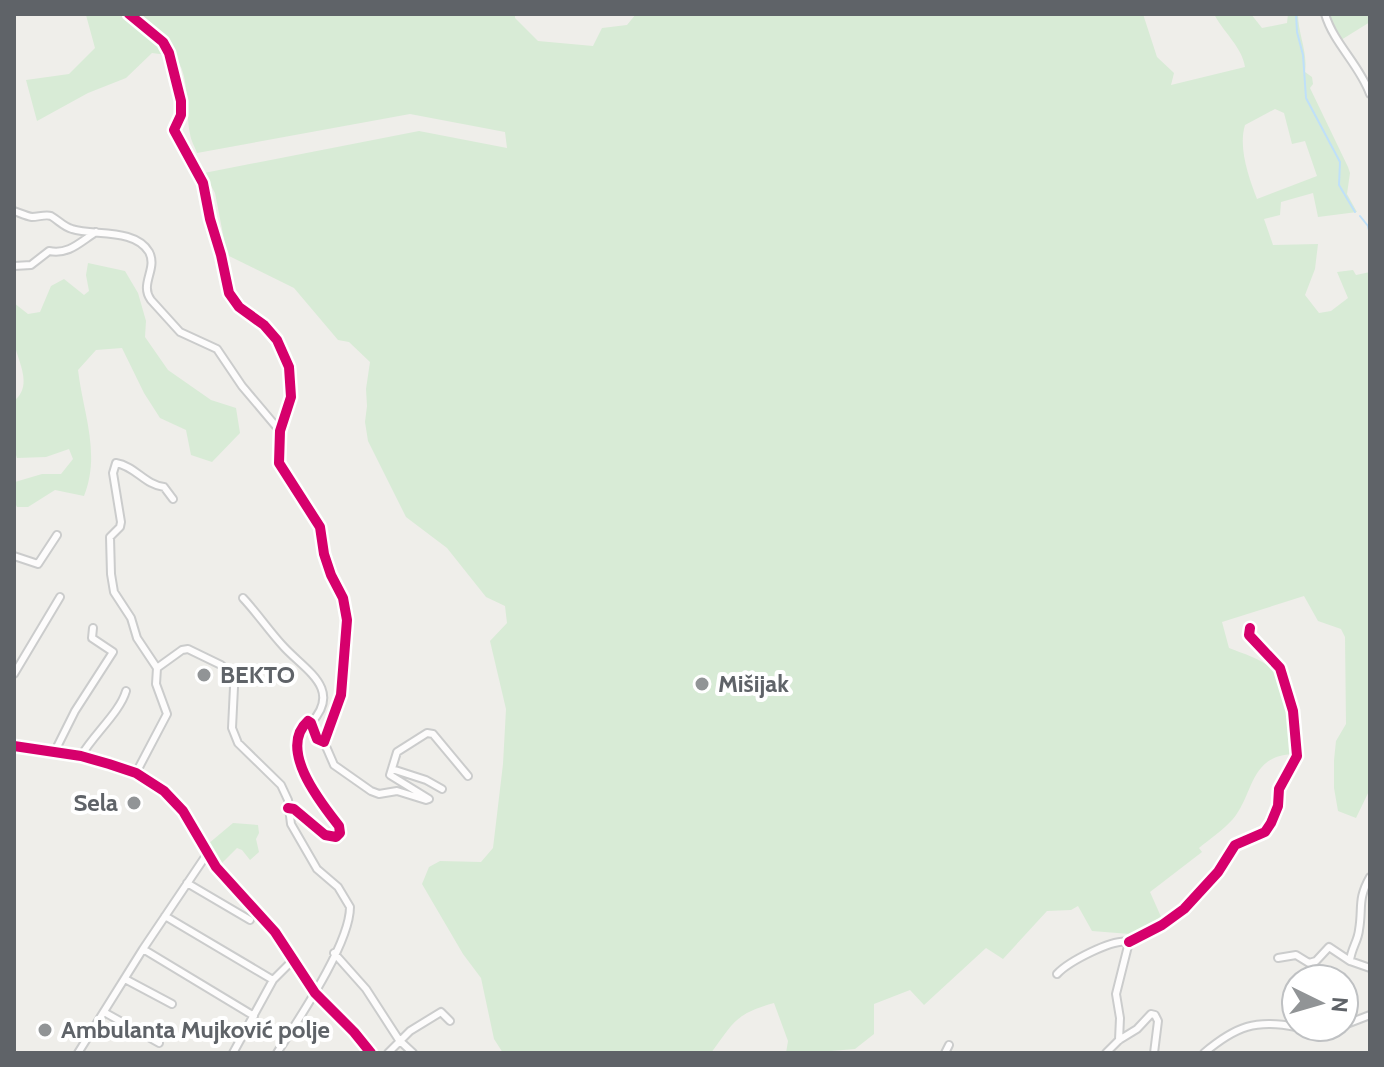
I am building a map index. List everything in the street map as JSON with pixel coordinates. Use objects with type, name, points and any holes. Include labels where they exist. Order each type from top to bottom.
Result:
[{"type":"main road","points":[[14,746],[81,756],[136,773],[173,799],[207,854],[239,894],[265,919],[315,993],[371,1053]]},
{"type":"street","points":[[129,14],[163,42],[169,53],[181,101],[181,115],[174,130],[203,183],[229,293],[239,307],[264,325],[284,351],[292,385],[288,410],[280,431],[279,463],[320,527],[324,554],[343,598],[347,620],[341,695],[324,742]]},
{"type":"street","points":[[1325,14],[1335,39],[1353,60],[1370,94]]},
{"type":"street","points":[[14,211],[31,217],[51,216],[73,230],[127,238],[143,246],[152,262],[146,285],[151,300],[180,332],[217,349],[242,386],[280,431]]},
{"type":"street","points":[[14,266],[31,265],[49,251],[68,251],[96,232]]},
{"type":"street","points":[[136,773],[167,714],[156,684],[157,668],[137,638],[131,618],[112,585],[110,537],[121,522],[113,473],[116,463],[126,465],[157,487],[164,487],[173,499]]},
{"type":"street","points":[[14,556],[38,564],[57,535]]},
{"type":"street","points":[[14,674],[60,597]]},
{"type":"street","points":[[243,598],[287,650],[307,666],[322,689],[323,705],[311,723],[314,735],[324,742],[334,765],[371,791],[379,794],[397,791],[426,800],[429,799],[392,778],[392,769],[394,757],[401,748],[430,733],[468,776]]},
{"type":"street","points":[[54,753],[75,711],[113,652],[92,638],[93,628]]},
{"type":"street","points":[[1057,974],[1072,961],[1110,943],[1129,942],[1162,925],[1184,909],[1218,872],[1235,845],[1265,832],[1271,823],[1278,806],[1279,789],[1297,756],[1295,721],[1280,668],[1249,635],[1250,628]]},
{"type":"street","points":[[157,668],[188,649],[221,665],[228,672],[234,687],[232,728],[238,743],[281,785],[288,800],[291,824],[317,869],[338,887],[350,907],[346,930],[315,993],[277,1053]]},
{"type":"street","points":[[81,756],[92,737],[122,704],[126,691]]},
{"type":"street","points":[[288,808],[294,809],[325,835],[336,837],[340,833],[339,826],[314,795],[301,762],[298,737],[304,723],[311,723]]},
{"type":"street","points":[[392,769],[426,780],[442,789]]},
{"type":"street","points":[[78,1053],[207,854]]},
{"type":"street","points":[[1350,961],[1352,944],[1359,933],[1360,902],[1370,877]]},
{"type":"street","points":[[187,883],[250,920]]},
{"type":"street","points":[[165,916],[273,980]]},
{"type":"street","points":[[1119,1040],[1120,1018],[1116,994],[1129,942]]},
{"type":"street","points":[[1278,958],[1296,955],[1309,963],[1316,961],[1329,947],[1350,961],[1370,968]]},
{"type":"street","points":[[143,949],[254,1016]]},
{"type":"street","points":[[334,953],[366,989],[399,1040],[413,1053]]},
{"type":"street","points":[[233,1053],[273,980],[292,961]]},
{"type":"street","points":[[125,979],[172,1004]]},
{"type":"street","points":[[104,1012],[159,1043]]},
{"type":"street","points":[[388,1053],[422,1022],[441,1012],[450,1021]]},
{"type":"street","points":[[1106,1053],[1119,1040],[1130,1035],[1148,1015],[1153,1014],[1158,1021],[1154,1053]]},
{"type":"street","points":[[1204,1053],[1253,1024],[1280,1023]]},
{"type":"street","points":[[945,1053],[949,1045]]},
{"type":"green space","points":[[81,14],[515,14],[515,18],[538,41],[593,46],[602,28],[627,25],[636,14],[1143,14],[1157,57],[1174,73],[1171,85],[1245,67],[1237,46],[1214,14],[1251,14],[1262,28],[1287,23],[1288,14],[1298,14],[1305,72],[1312,77],[1310,88],[1348,167],[1347,194],[1357,212],[1318,217],[1313,193],[1281,202],[1280,215],[1264,219],[1273,245],[1318,244],[1315,269],[1305,295],[1319,313],[1331,311],[1348,298],[1337,272],[1353,270],[1356,275],[1370,272],[1370,789],[1356,818],[1338,811],[1334,788],[1336,741],[1346,724],[1345,637],[1341,629],[1318,621],[1304,596],[1222,622],[1229,648],[1266,664],[1280,681],[1289,712],[1293,754],[1268,761],[1254,778],[1233,819],[1199,848],[1202,852],[1150,892],[1162,919],[1130,934],[1092,931],[1078,906],[1071,910],[1047,911],[1003,959],[986,948],[924,1005],[910,990],[874,1004],[874,1034],[855,1049],[829,1053],[786,1053],[788,1041],[774,1003],[736,1020],[711,1053],[503,1053],[494,1039],[481,978],[463,954],[422,884],[429,867],[440,861],[481,862],[493,848],[506,709],[490,641],[507,623],[505,606],[486,597],[447,548],[406,517],[368,441],[365,422],[370,362],[349,342],[338,340],[294,288],[227,255],[215,193],[204,173],[419,131],[507,148],[505,132],[410,114],[197,153],[190,134],[180,65],[175,56],[152,53],[126,78],[88,93],[37,121],[26,80],[69,74],[95,48],[86,15]],"holes":[[[1275,109],[1284,113],[1292,144],[1305,141],[1317,176],[1257,199],[1244,153],[1245,125]]]},
{"type":"green space","points":[[1329,14],[1370,14],[1370,22],[1341,40]]},
{"type":"green space","points":[[88,263],[125,271],[138,293],[146,321],[145,337],[168,370],[211,400],[236,408],[240,433],[212,462],[191,455],[186,430],[160,418],[122,348],[96,350],[78,370],[91,449],[89,480],[84,496],[55,490],[28,507],[17,507],[14,501],[15,482],[42,474],[61,474],[73,459],[69,449],[46,457],[17,458],[14,449],[14,401],[20,395],[24,380],[14,342],[14,303],[28,314],[40,312],[51,286],[64,279],[84,295],[89,291],[86,275]]},
{"type":"green space","points":[[233,823],[258,825],[256,839],[259,852],[250,860],[237,848],[222,863],[208,844]]},
{"type":"waterway","points":[[1296,14],[1306,98],[1340,162],[1339,185],[1355,212]]},
{"type":"waterway","points":[[1360,216],[1368,226],[1370,235]]},
{"type":"cycle path","points":[[129,14],[163,42],[169,53],[181,101],[181,115],[174,130],[203,183],[229,293],[239,307],[264,325],[277,340],[289,367],[291,397],[280,431],[279,463],[320,527],[324,554],[343,598],[347,620],[341,695],[324,742],[317,739],[308,721],[300,733],[297,746],[305,775],[339,826],[340,833],[336,837],[325,835],[294,809],[288,808]]},
{"type":"cycle path","points":[[1129,942],[1162,925],[1184,909],[1218,872],[1235,845],[1265,832],[1278,806],[1279,789],[1297,756],[1293,711],[1280,668],[1249,635],[1250,628]]},
{"type":"cycle path","points":[[14,746],[81,756],[109,764],[136,773],[164,791],[183,811],[216,867],[275,932],[315,993],[371,1053]]},
{"type":"place","name":"BEKTO","points":[[204,675]]},
{"type":"place","name":"Mišijak","points":[[702,684]]},
{"type":"place","name":"Sela","points":[[134,803]]},
{"type":"place","name":"Ambulanta Mujković polje","points":[[45,1030]]}]
